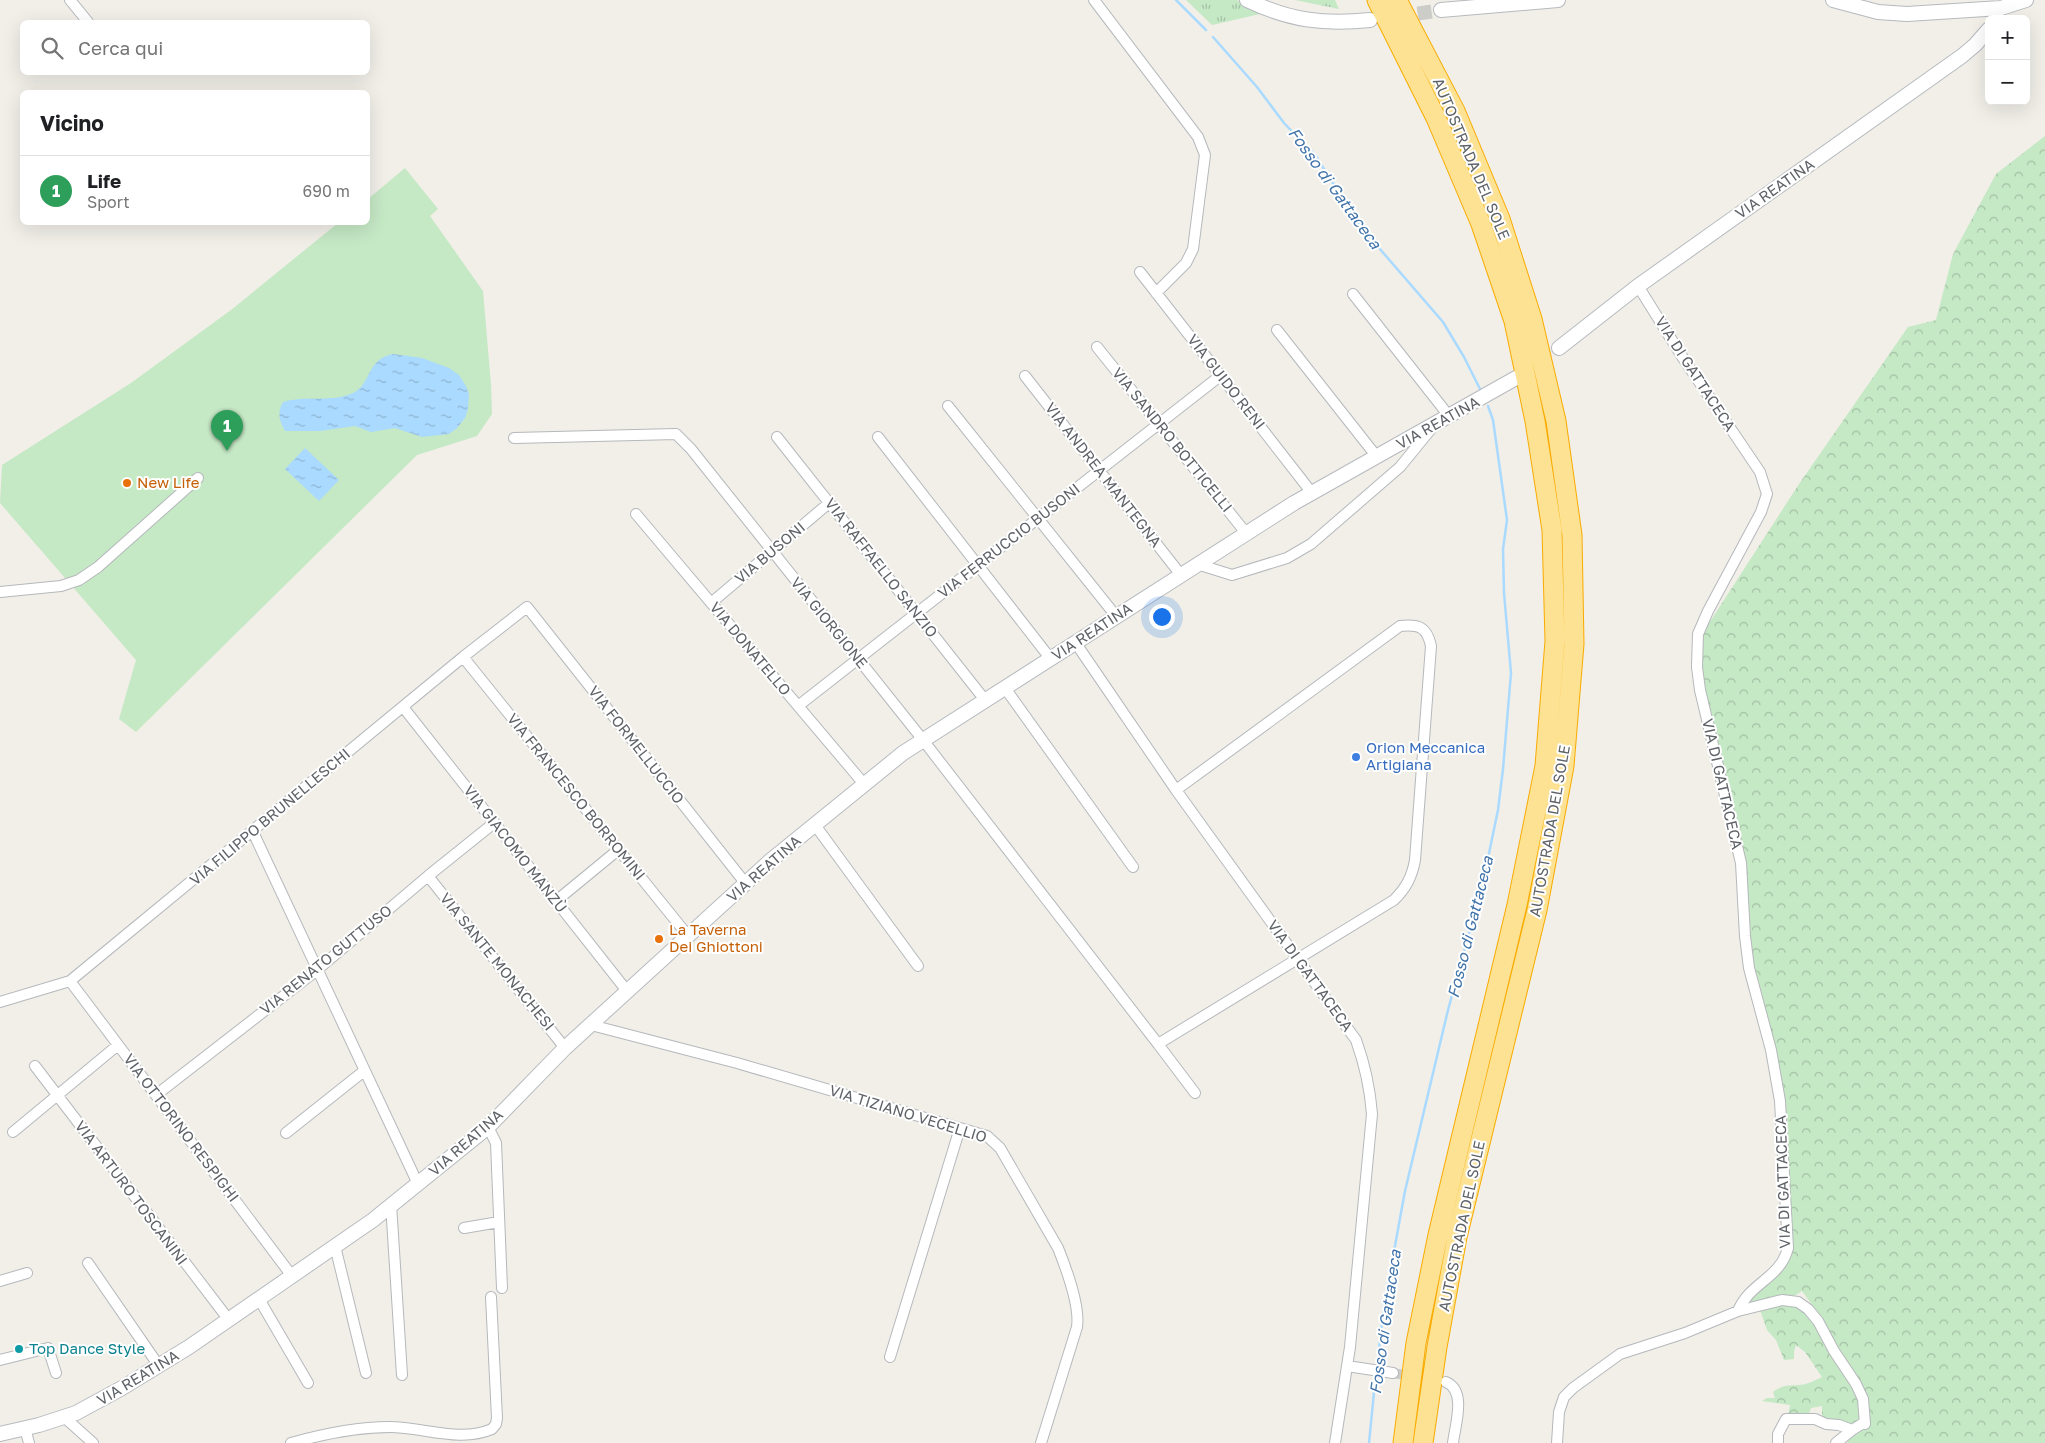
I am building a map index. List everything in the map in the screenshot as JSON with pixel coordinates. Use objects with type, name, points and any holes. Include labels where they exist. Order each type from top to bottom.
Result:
[{"type":"highway","name":"AUTOSTRADA DEL SOLE","points":[[1377,0],[1436,118],[1481,224],[1514,321],[1535,421],[1552,530],[1555,641],[1545,766],[1517,905],[1438,1235],[1416,1344],[1403,1443]]},
{"type":"highway","name":"AUTOSTRADA DEL SOLE","points":[[1397,0],[1454,111],[1503,228],[1532,319],[1556,421],[1572,535],[1574,644],[1564,766],[1537,910],[1456,1237],[1423,1443]]},
{"type":"street","points":[[70,0],[86,20]]},
{"type":"street","points":[[1094,0],[1198,137],[1205,155],[1193,250],[1186,263],[1156,293]]},
{"type":"street","points":[[1247,0],[1271,11],[1313,22],[1335,23],[1370,20]]},
{"type":"street","points":[[1440,10],[1558,0]]},
{"type":"street","points":[[1833,0],[1878,12],[1907,14],[1998,13],[2026,0]]},
{"type":"street","name":"VIA REATINA","points":[[1559,348],[1638,286],[1962,56],[1985,34]]},
{"type":"street","name":"VIA GUIDO RENI","points":[[1140,272],[1312,493]]},
{"type":"street","name":"VIA DI GATTACECA","points":[[1638,286],[1683,358],[1760,472],[1767,494],[1762,512],[1708,611],[1698,634],[1697,651],[1700,690],[1741,863],[1745,936],[1749,968],[1773,1062],[1780,1101],[1783,1143],[1788,1248],[1785,1260],[1745,1296],[1738,1311]]},
{"type":"street","points":[[1353,294],[1449,416]]},
{"type":"street","points":[[1277,330],[1377,457]]},
{"type":"street","name":"VIA SANDRO BOTTICELLI","points":[[1098,347],[1246,534]]},
{"type":"street","name":"VIA ANDREA MANTEGNA","points":[[1025,376],[1180,575]]},
{"type":"street","name":"VIA FERRUCCIO BUSONI","points":[[798,706],[1220,376]]},
{"type":"street","name":"VIA REATINA","points":[[0,1434],[64,1417],[85,1409],[159,1366],[373,1220],[488,1127],[566,1048],[770,861],[903,753],[1197,564],[1312,493],[1490,395],[1516,378]]},
{"type":"street","points":[[948,406],[1116,616]]},
{"type":"street","points":[[1197,564],[1232,576],[1287,558],[1311,544],[1400,466],[1435,424]]},
{"type":"street","name":"VIA GIORGIONE","points":[[514,438],[676,434],[691,449],[735,507],[923,740],[1195,1094]]},
{"type":"street","name":"VIA RAFFAELLO SANZIO","points":[[777,437],[985,700]]},
{"type":"street","points":[[878,437],[1050,658]]},
{"type":"street","points":[[0,592],[61,586],[79,580],[98,567],[198,478]]},
{"type":"street","name":"VIA BUSONI","points":[[711,603],[829,503]]},
{"type":"street","name":"VIA DONATELLO","points":[[636,514],[864,784]]},
{"type":"street","name":"VIA FILIPPO BRUNELLESCHI","points":[[0,1002],[70,981],[526,607]]},
{"type":"street","name":"VIA FORMELLUCCIO","points":[[526,607],[746,884]]},
{"type":"street","points":[[1158,1044],[1394,900],[1404,890],[1413,873],[1415,860],[1432,646],[1428,634],[1422,628],[1411,625],[1400,626],[1176,790]]},
{"type":"street","name":"VIA DI GATTACECA","points":[[1075,642],[1176,790],[1356,1040],[1365,1064],[1370,1087],[1372,1114],[1347,1366],[1335,1443]]},
{"type":"street","name":"VIA FRANCESCO BORROMINI","points":[[463,657],[689,937]]},
{"type":"street","points":[[1005,688],[1133,867]]},
{"type":"street","name":"VIA GIACOMO MANZÙ","points":[[403,707],[627,991]]},
{"type":"street","name":"VIA RENATO GUTTUSO","points":[[156,1095],[318,970],[494,822]]},
{"type":"street","points":[[815,825],[918,966]]},
{"type":"street","points":[[253,832],[418,1184]]},
{"type":"street","points":[[556,901],[618,850]]},
{"type":"street","name":"VIA SANTE MONACHESI","points":[[428,876],[566,1048]]},
{"type":"street","name":"VIA OTTORINO RESPIGHI","points":[[70,981],[292,1276]]},
{"type":"street","name":"VIA TIZIANO VECELLIO","points":[[591,1025],[737,1063],[987,1136],[1000,1148],[1058,1248],[1075,1301],[1078,1320],[1041,1443]]},
{"type":"street","points":[[13,1132],[118,1045]]},
{"type":"street","name":"VIA ARTURO TOSCANINI","points":[[34,1066],[228,1320]]},
{"type":"street","points":[[286,1133],[364,1071]]},
{"type":"street","points":[[488,1127],[496,1144],[502,1288]]},
{"type":"street","points":[[890,1357],[960,1128]]},
{"type":"street","points":[[391,1204],[402,1375]]},
{"type":"street","points":[[464,1228],[498,1222]]},
{"type":"street","points":[[335,1246],[366,1373]]},
{"type":"street","points":[[88,1263],[159,1366]]},
{"type":"street","points":[[0,1280],[26,1273]]},
{"type":"street","points":[[291,1443],[332,1433],[381,1427],[401,1427],[448,1438],[491,1430],[496,1424],[491,1297]]},
{"type":"street","points":[[259,1299],[308,1383]]},
{"type":"street","points":[[1557,1443],[1559,1412],[1564,1397],[1573,1388],[1620,1354],[1685,1333],[1738,1311],[1782,1300],[1798,1302],[1808,1308],[1818,1321],[1863,1399],[1865,1423],[1852,1430],[1836,1443]]},
{"type":"street","points":[[0,1360],[48,1348],[56,1373]]},
{"type":"street","points":[[1347,1366],[1393,1373]]},
{"type":"street","points":[[1446,1382],[1455,1388],[1458,1396],[1453,1443]]},
{"type":"street","points":[[64,1417],[93,1443]]},
{"type":"street","points":[[1778,1443],[1778,1434],[1786,1419],[1815,1419],[1826,1424],[1839,1425],[1852,1430]]},
{"type":"street","points":[[25,1428],[29,1443]]},
{"type":"green space","points":[[1186,0],[1237,0],[1260,14],[1212,25]]},
{"type":"green space","points":[[1295,0],[1335,0],[1339,9]]},
{"type":"green space","points":[[2045,136],[2045,1443],[1847,1443],[1857,1427],[1863,1428],[1869,1423],[1864,1397],[1845,1361],[1862,1401],[1863,1414],[1854,1425],[1822,1418],[1822,1406],[1811,1408],[1808,1416],[1788,1415],[1790,1405],[1762,1401],[1767,1398],[1775,1398],[1773,1392],[1783,1387],[1805,1384],[1822,1377],[1805,1352],[1796,1345],[1794,1359],[1784,1360],[1776,1340],[1767,1330],[1760,1310],[1772,1305],[1785,1304],[1798,1306],[1810,1311],[1813,1306],[1802,1291],[1777,1301],[1749,1306],[1745,1304],[1747,1299],[1777,1275],[1791,1254],[1782,1100],[1749,947],[1750,915],[1747,909],[1742,862],[1732,810],[1705,701],[1699,666],[1702,634],[1799,484],[1908,327],[1936,320],[1953,254],[1996,174]]},
{"type":"green space","points":[[405,168],[438,209],[430,216],[483,291],[492,414],[477,436],[417,455],[136,732],[119,719],[136,660],[0,503],[2,465],[131,383],[231,310],[336,225],[370,225],[370,197]]},
{"type":"water","points":[[393,354],[422,358],[449,368],[459,375],[469,394],[465,418],[457,428],[449,434],[422,437],[395,428],[371,432],[355,426],[320,431],[285,431],[280,416],[283,402],[301,399],[336,398],[353,393],[363,384],[378,361]]},
{"type":"water","points":[[305,448],[339,480],[319,501],[285,469]]},
{"type":"waterway","name":"Fosso di Gattaceca","points":[[1176,0],[1206,30]]},
{"type":"waterway","name":"Fosso di Gattaceca","points":[[1213,37],[1257,87],[1284,123],[1315,155],[1360,226],[1443,322],[1464,357],[1482,393]]},
{"type":"waterway","name":"Fosso di Gattaceca","points":[[1377,1367],[1384,1306],[1405,1191],[1448,1010],[1483,882],[1498,810],[1503,769],[1511,673],[1504,593],[1503,549],[1507,520],[1493,420],[1488,406]]},
{"type":"waterway","name":"Fosso di Gattaceca","points":[[1369,1443],[1376,1372]]},
{"type":"tunnel","points":[[1397,17],[1441,10]]},
{"type":"tunnel","points":[[1393,1373],[1435,1380]]},
{"type":"place","name":"Life","points":[[227,451]]},
{"type":"place","name":"New Life","points":[[127,483]]},
{"type":"place","name":"Orion Meccanica Artigiana","points":[[1356,757]]},
{"type":"place","name":"La Taverna Dei Ghiottoni","points":[[659,939]]},
{"type":"place","name":"Top Dance Style","points":[[19,1349]]}]
